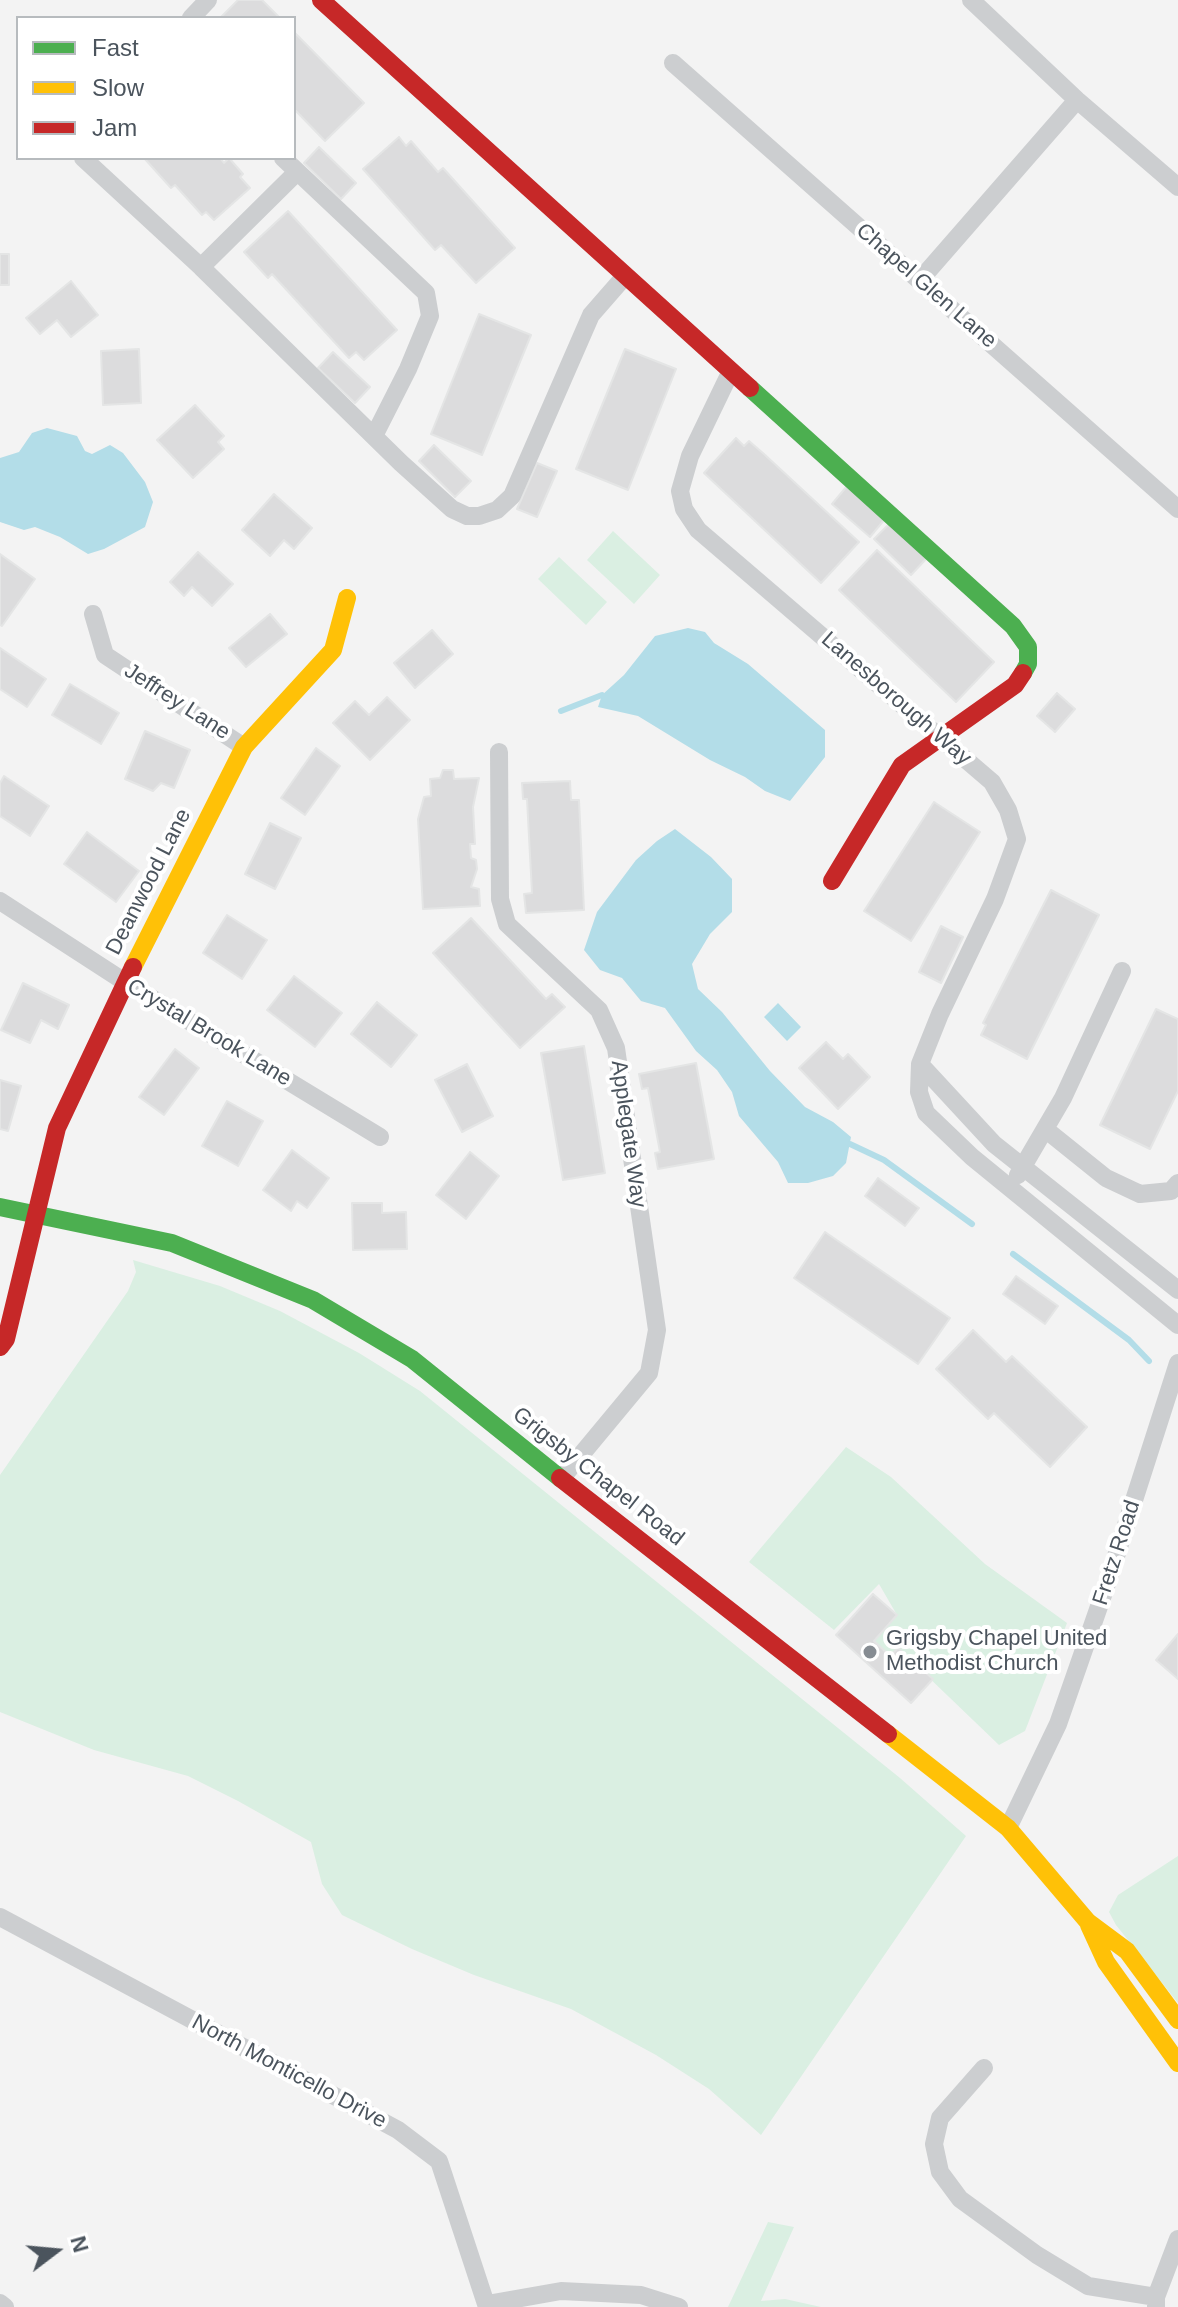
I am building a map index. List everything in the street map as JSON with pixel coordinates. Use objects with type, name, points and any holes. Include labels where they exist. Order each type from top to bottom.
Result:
[{"type":"street","points":[[193,16],[208,0]]},
{"type":"street","points":[[321,0],[1013,626],[1028,647],[1028,664],[1015,685],[902,765],[832,881]]},
{"type":"street","points":[[971,0],[1077,100],[1178,187]]},
{"type":"street","name":"Chapel Glen Lane","points":[[673,63],[1178,509]]},
{"type":"street","points":[[920,280],[1077,100]]},
{"type":"street","points":[[85,160],[452,509],[467,516],[497,510],[512,496],[591,315],[625,276]]},
{"type":"street","points":[[285,160],[426,293],[430,316],[408,369],[374,436]]},
{"type":"street","points":[[201,267],[297,172]]},
{"type":"street","name":"Lanesborough Way","points":[[731,371],[690,456],[680,491],[684,509],[698,530],[992,782],[1008,810],[1017,839],[995,899],[940,1014],[920,1064],[919,1092],[926,1113],[972,1157],[1178,1325]]},
{"type":"street","name":"Deanwood Lane","points":[[0,1347],[6,1339],[57,1128],[125,982],[244,747],[333,650],[347,598]]},
{"type":"street","name":"Jeffrey Lane","points":[[93,614],[105,655],[244,747]]},
{"type":"street","name":"Applegate Way","points":[[499,752],[500,899],[507,924],[599,1010],[616,1048],[657,1330],[649,1373],[561,1479]]},
{"type":"street","name":"Crystal Brook Lane","points":[[0,901],[125,982],[380,1137]]},
{"type":"street","points":[[1013,1189],[1021,1167],[1063,1098],[1122,971]]},
{"type":"street","points":[[920,1064],[994,1144],[1178,1290]]},
{"type":"street","points":[[1045,1129],[1106,1178],[1140,1194],[1171,1191],[1178,1183]]},
{"type":"street","name":"Grigsby Chapel Road","points":[[0,1207],[172,1243],[313,1300],[412,1359],[1008,1828],[1088,1922],[1127,1951],[1178,2020]]},
{"type":"street","points":[[1101,1261],[1116,1241]]},
{"type":"street","name":"Fretz Road","points":[[1008,1828],[1063,1709],[1112,1570],[1178,1363]]},
{"type":"street","name":"North Monticello Drive","points":[[0,1917],[398,2130],[439,2161],[487,2306]]},
{"type":"street","name":"Grigsby Chapel Road","points":[[1088,1922],[1106,1962],[1178,2063]]},
{"type":"street","points":[[984,2068],[940,2118],[934,2144],[940,2172],[960,2199],[1037,2255],[1088,2286],[1156,2302],[1178,2239]]},
{"type":"street","points":[[487,2306],[561,2291],[641,2295],[679,2307]]},
{"type":"street","points":[[0,2303],[5,2307]]},
{"type":"green space","points":[[613,531],[660,575],[634,604],[587,560]]},
{"type":"green space","points":[[559,557],[607,602],[586,625],[538,579]]},
{"type":"green space","points":[[133,1260],[220,1286],[280,1311],[359,1353],[420,1391],[900,1778],[966,1836],[761,2135],[709,2089],[656,2055],[571,2009],[474,1975],[342,1915],[322,1884],[311,1842],[238,1801],[188,1776],[94,1750],[0,1712],[0,1475],[128,1291],[136,1272]]},
{"type":"green space","points":[[846,1447],[891,1477],[985,1564],[1067,1623],[1025,1731],[999,1745],[898,1648],[890,1656],[874,1641],[897,1615],[879,1584],[834,1630],[749,1562]]},
{"type":"green space","points":[[1178,1856],[1178,2003],[1109,1912],[1118,1895]]},
{"type":"green space","points":[[768,2222],[794,2227],[761,2301],[785,2299],[821,2307],[728,2307]]},
{"type":"water","points":[[47,428],[77,436],[85,451],[92,454],[110,445],[123,453],[145,482],[153,502],[145,527],[88,554],[60,537],[35,527],[24,530],[0,522],[0,458],[19,452],[32,433]]},
{"type":"water","points":[[688,628],[705,632],[714,643],[748,664],[825,730],[825,757],[790,801],[765,791],[638,716],[598,707],[602,695],[624,675],[655,636]]},
{"type":"water","points":[[675,829],[711,857],[732,879],[732,912],[710,934],[692,964],[698,989],[805,1107],[833,1122],[851,1137],[846,1163],[833,1176],[808,1183],[788,1183],[778,1162],[739,1116],[732,1092],[717,1070],[696,1051],[665,1008],[641,1001],[622,978],[600,970],[584,950],[597,912],[636,860]]},
{"type":"water","points":[[778,1003],[801,1027],[787,1041],[764,1017]]},
{"type":"building","points":[[238,0],[262,0],[278,16],[222,16]]},
{"type":"building","points":[[296,34],[364,103],[325,141],[296,111]]},
{"type":"building","points":[[399,137],[406,146],[411,141],[438,172],[443,168],[515,248],[476,283],[441,245],[435,250],[363,169]]},
{"type":"building","points":[[319,147],[356,183],[341,199],[304,163]]},
{"type":"building","points":[[146,160],[222,160],[224,163],[231,160],[250,188],[214,220],[206,212],[202,215],[175,185],[171,188]]},
{"type":"building","points":[[288,211],[397,330],[364,360],[356,352],[349,358],[272,274],[268,278],[244,252]]},
{"type":"building","points":[[0,254],[9,254],[9,285],[0,285]]},
{"type":"building","points":[[71,281],[98,315],[71,337],[57,320],[40,334],[26,318]]},
{"type":"building","points":[[479,314],[531,335],[482,455],[431,434]]},
{"type":"building","points":[[139,349],[141,403],[103,405],[101,351]]},
{"type":"building","points":[[625,349],[676,369],[628,490],[576,469]]},
{"type":"building","points":[[333,352],[370,387],[355,403],[318,368]]},
{"type":"building","points":[[195,405],[224,436],[218,442],[224,449],[193,478],[157,440]]},
{"type":"building","points":[[736,438],[744,446],[749,441],[859,542],[821,583],[704,473]]},
{"type":"building","points":[[434,445],[471,481],[455,497],[419,461]]},
{"type":"building","points":[[537,463],[557,471],[537,517],[517,509]]},
{"type":"building","points":[[847,486],[885,519],[870,537],[832,504]]},
{"type":"building","points":[[274,494],[312,528],[294,549],[284,540],[270,556],[242,530]]},
{"type":"building","points":[[890,523],[927,558],[911,575],[874,539]]},
{"type":"building","points":[[877,550],[994,662],[956,702],[839,590]]},
{"type":"building","points":[[198,552],[233,584],[212,606],[192,587],[184,596],[170,582]]},
{"type":"building","points":[[0,554],[35,579],[2,626],[0,625]]},
{"type":"building","points":[[270,614],[287,634],[246,667],[229,648]]},
{"type":"building","points":[[432,630],[453,654],[415,688],[394,663]]},
{"type":"building","points":[[0,648],[46,679],[27,707],[0,689]]},
{"type":"building","points":[[70,684],[119,713],[101,744],[52,715]]},
{"type":"building","points":[[1057,693],[1075,709],[1055,732],[1037,716]]},
{"type":"building","points":[[387,697],[410,720],[370,760],[333,723],[355,701],[369,715]]},
{"type":"building","points":[[145,731],[190,750],[174,788],[161,783],[153,791],[125,779]]},
{"type":"building","points":[[316,748],[340,766],[305,815],[281,798]]},
{"type":"building","points":[[443,770],[453,770],[454,779],[479,778],[473,807],[475,844],[470,844],[471,858],[476,860],[477,869],[471,887],[479,889],[480,906],[423,909],[418,819],[424,797],[431,796],[430,779],[440,778]]},
{"type":"building","points":[[4,776],[49,806],[30,836],[0,816],[0,783]]},
{"type":"building","points":[[570,781],[571,800],[579,800],[584,910],[526,913],[524,894],[532,893],[527,799],[523,799],[522,783]]},
{"type":"building","points":[[934,802],[980,832],[911,941],[864,911]]},
{"type":"building","points":[[270,823],[301,838],[275,889],[245,874]]},
{"type":"building","points":[[87,832],[139,871],[116,902],[64,864]]},
{"type":"building","points":[[1051,890],[1099,915],[1027,1059],[981,1035],[986,1025],[983,1023]]},
{"type":"building","points":[[227,915],[267,940],[242,979],[203,953]]},
{"type":"building","points":[[471,918],[546,999],[552,994],[565,1007],[520,1048],[433,953]]},
{"type":"building","points":[[941,926],[963,937],[941,983],[919,972]]},
{"type":"building","points":[[294,976],[342,1013],[315,1047],[267,1010]]},
{"type":"building","points":[[23,983],[69,1005],[58,1029],[41,1020],[30,1043],[1,1030]]},
{"type":"building","points":[[377,1002],[417,1035],[391,1067],[351,1034]]},
{"type":"building","points":[[1156,1009],[1178,1019],[1178,1091],[1150,1149],[1100,1125]]},
{"type":"building","points":[[826,1042],[843,1059],[848,1054],[870,1077],[838,1109],[799,1068]]},
{"type":"building","points":[[584,1046],[605,1173],[563,1180],[541,1053]]},
{"type":"building","points":[[175,1049],[199,1068],[164,1115],[139,1097]]},
{"type":"building","points":[[696,1063],[714,1159],[658,1169],[655,1153],[660,1152],[648,1088],[642,1089],[639,1074]]},
{"type":"building","points":[[467,1064],[493,1116],[462,1132],[435,1080]]},
{"type":"building","points":[[0,1080],[21,1086],[8,1131],[0,1129]]},
{"type":"building","points":[[227,1101],[263,1121],[238,1166],[202,1146]]},
{"type":"building","points":[[292,1150],[329,1178],[307,1208],[297,1201],[291,1211],[263,1190]]},
{"type":"building","points":[[470,1152],[499,1176],[466,1219],[436,1195]]},
{"type":"building","points":[[878,1178],[919,1208],[905,1226],[865,1196]]},
{"type":"building","points":[[352,1203],[382,1203],[382,1213],[406,1212],[407,1249],[353,1250]]},
{"type":"building","points":[[825,1232],[950,1318],[918,1364],[794,1278]]},
{"type":"building","points":[[1016,1276],[1058,1306],[1045,1324],[1003,1294]]},
{"type":"building","points":[[973,1330],[1006,1362],[1012,1356],[1087,1427],[1050,1467],[994,1413],[988,1419],[936,1369]]},
{"type":"building","name":"Grigsby Chapel United Methodist Church","points":[[873,1594],[897,1615],[874,1641],[890,1656],[898,1648],[933,1679],[911,1703],[836,1635]]},
{"type":"building","points":[[1178,1634],[1178,1679],[1156,1660]]},
{"type":"waterway","points":[[561,711],[602,695]]},
{"type":"waterway","points":[[850,1144],[884,1160],[972,1224]]},
{"type":"waterway","points":[[1013,1254],[1129,1340],[1149,1361]]},
{"type":"traffic: fast","points":[[750,388],[1013,626],[1028,647],[1028,664],[1023,673]]},
{"type":"traffic: fast","points":[[0,1207],[172,1243],[313,1300],[412,1359],[560,1478]]},
{"type":"traffic: slow","points":[[133,967],[244,747],[333,650],[347,598]]},
{"type":"traffic: slow","points":[[888,1734],[1008,1828],[1088,1922],[1127,1951],[1178,2020]]},
{"type":"traffic: slow","points":[[1089,1925],[1106,1962],[1178,2063]]},
{"type":"traffic: jam","points":[[321,0],[750,388]]},
{"type":"traffic: jam","points":[[832,881],[902,765],[1015,685],[1023,673]]},
{"type":"traffic: jam","points":[[0,1347],[6,1339],[57,1128],[133,967]]},
{"type":"traffic: jam","points":[[560,1478],[888,1734]]},
{"type":"place","name":"Grigsby Chapel United Methodist Church","points":[[870,1652]]}]
